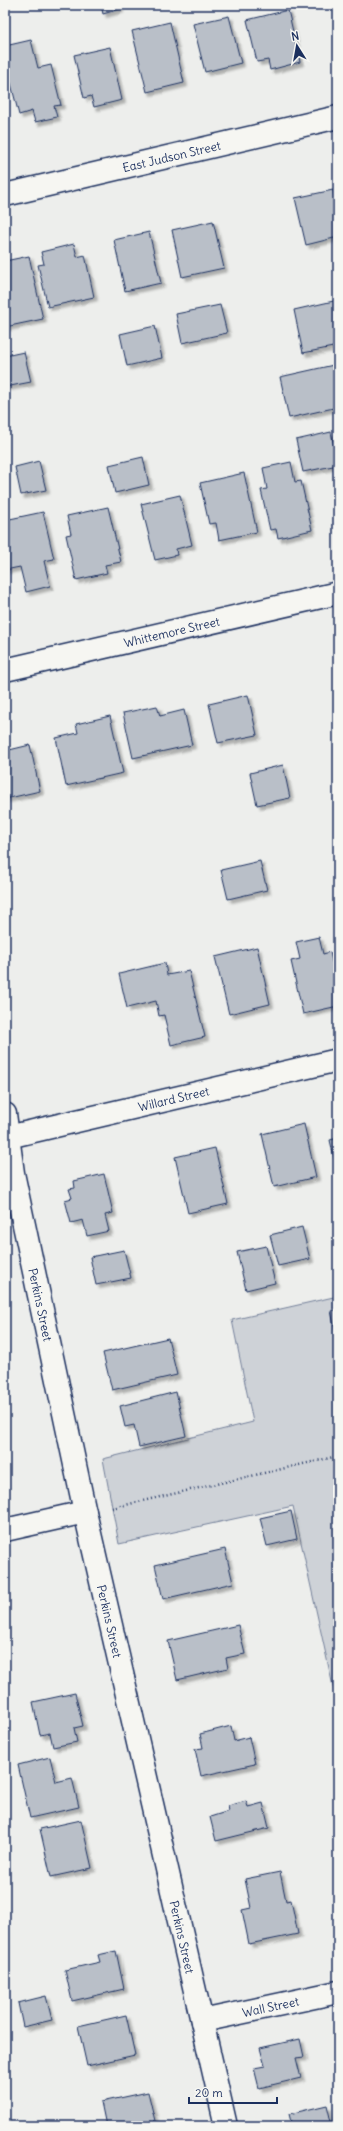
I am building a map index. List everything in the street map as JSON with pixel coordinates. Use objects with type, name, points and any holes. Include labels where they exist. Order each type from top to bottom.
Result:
[{"type":"street","name":"East Judson Street","points":[[5,195],[338,117]]},
{"type":"street","name":"Whittemore Street","points":[[5,670],[338,593]]},
{"type":"street","name":"Willard Street","points":[[8,1137],[338,1060]]},
{"type":"street","name":"Perkins Street","points":[[5,1114],[13,1173],[86,1512],[226,2126]]},
{"type":"street","points":[[5,1530],[86,1512]]},
{"type":"street","name":"Wall Street","points":[[202,2021],[338,1992]]},
{"type":"path","points":[[112,1508],[338,1456]]},
{"type":"shaded area","points":[[338,1296],[338,1709],[293,1506],[119,1544],[103,1459],[253,1422],[232,1320]]},
{"type":"building","points":[[101,5],[119,5],[120,9],[103,14]]},
{"type":"building","points":[[288,10],[300,62],[270,70],[268,60],[257,62],[247,20]]},
{"type":"building","points":[[229,16],[241,63],[205,72],[193,24]]},
{"type":"building","points":[[170,22],[184,83],[147,92],[132,31]]},
{"type":"building","points":[[31,40],[38,68],[51,65],[61,105],[54,106],[57,117],[35,122],[32,111],[19,115],[10,80],[8,81],[5,70],[5,46]]},
{"type":"building","points":[[110,47],[122,100],[94,107],[91,96],[84,98],[74,55]]},
{"type":"building","points":[[333,190],[338,214],[338,237],[306,245],[295,198]]},
{"type":"building","points":[[213,221],[224,268],[182,277],[172,230]]},
{"type":"building","points":[[149,232],[161,283],[125,291],[114,240]]},
{"type":"building","points":[[74,244],[77,257],[85,255],[94,297],[48,307],[38,265],[44,264],[41,252]]},
{"type":"building","points":[[29,256],[43,319],[5,327],[5,261]]},
{"type":"building","points":[[338,300],[338,346],[303,353],[294,310]]},
{"type":"building","points":[[220,305],[227,333],[182,343],[176,314]]},
{"type":"building","points":[[155,326],[162,358],[127,366],[120,334]]},
{"type":"building","points":[[24,352],[31,382],[5,387],[5,356]]},
{"type":"building","points":[[338,364],[338,407],[289,418],[280,377]]},
{"type":"building","points":[[331,432],[338,465],[303,472],[296,440]]},
{"type":"building","points":[[143,457],[149,485],[115,493],[109,465]]},
{"type":"building","points":[[39,461],[46,490],[21,495],[15,467]]},
{"type":"building","points":[[291,462],[295,482],[301,481],[312,530],[278,538],[276,529],[270,530],[261,490],[267,489],[263,468]]},
{"type":"building","points":[[244,473],[257,532],[219,540],[216,523],[209,524],[200,483]]},
{"type":"building","points":[[180,495],[192,545],[176,549],[177,555],[155,560],[141,504]]},
{"type":"building","points":[[108,507],[121,562],[105,565],[107,573],[76,580],[66,535],[71,534],[67,516]]},
{"type":"building","points":[[43,512],[54,559],[44,561],[50,586],[26,592],[20,567],[5,570],[5,520]]},
{"type":"building","points":[[248,695],[257,735],[218,743],[209,704]]},
{"type":"building","points":[[157,706],[160,716],[184,710],[192,745],[133,758],[123,713]]},
{"type":"building","points":[[110,716],[123,773],[66,786],[56,738],[78,733],[76,724]]},
{"type":"building","points":[[30,745],[40,791],[5,799],[5,751]]},
{"type":"building","points":[[283,765],[290,798],[257,805],[250,773]]},
{"type":"building","points":[[260,861],[267,890],[228,899],[221,870]]},
{"type":"building","points":[[319,937],[323,954],[330,952],[338,988],[338,1006],[303,1014],[291,961],[300,959],[296,942]]},
{"type":"building","points":[[257,947],[270,1004],[229,1014],[215,957]]},
{"type":"building","points":[[165,963],[167,975],[189,971],[205,1037],[171,1045],[164,1015],[159,1016],[156,1001],[127,1008],[119,974]]},
{"type":"building","points":[[304,1124],[316,1177],[274,1187],[262,1134]]},
{"type":"building","points":[[338,1138],[338,1175],[330,1140]]},
{"type":"building","points":[[215,1148],[228,1204],[188,1213],[175,1157]]},
{"type":"building","points":[[104,1174],[113,1213],[105,1215],[109,1231],[87,1236],[83,1220],[71,1223],[65,1200],[72,1198],[69,1189],[75,1188],[74,1181]]},
{"type":"building","points":[[302,1227],[310,1259],[278,1266],[270,1235]]},
{"type":"building","points":[[266,1246],[275,1283],[246,1290],[237,1252]]},
{"type":"building","points":[[124,1250],[131,1278],[96,1285],[90,1257]]},
{"type":"building","points":[[338,1309],[338,1343],[331,1311]]},
{"type":"building","points":[[168,1338],[177,1375],[112,1390],[103,1353]]},
{"type":"building","points":[[176,1392],[186,1436],[139,1447],[134,1425],[125,1427],[120,1406]]},
{"type":"building","points":[[291,1511],[297,1539],[267,1546],[260,1518]]},
{"type":"building","points":[[225,1549],[233,1583],[163,1599],[155,1565]]},
{"type":"building","points":[[238,1625],[245,1654],[226,1658],[228,1668],[177,1680],[168,1641]]},
{"type":"building","points":[[75,1693],[83,1726],[74,1728],[77,1742],[53,1747],[50,1733],[40,1735],[33,1702]]},
{"type":"building","points":[[231,1726],[234,1741],[249,1737],[255,1764],[201,1776],[195,1749],[203,1748],[200,1734]]},
{"type":"building","points":[[50,1757],[56,1782],[72,1778],[79,1807],[30,1818],[18,1765]]},
{"type":"building","points":[[246,1801],[248,1807],[263,1803],[269,1828],[216,1841],[210,1817],[229,1811],[228,1806]]},
{"type":"building","points":[[81,1820],[92,1868],[51,1877],[40,1829]]},
{"type":"building","points":[[280,1872],[286,1901],[291,1900],[298,1934],[249,1944],[242,1910],[251,1908],[245,1879]]},
{"type":"building","points":[[116,1951],[124,1989],[72,2001],[65,1970],[100,1962],[98,1955]]},
{"type":"building","points":[[46,1996],[52,2020],[23,2027],[18,2003]]},
{"type":"building","points":[[126,2015],[135,2055],[87,2066],[78,2026]]},
{"type":"building","points":[[300,2039],[304,2057],[296,2058],[301,2078],[259,2088],[254,2068],[265,2066],[260,2048]]},
{"type":"building","points":[[148,2092],[156,2125],[106,2126],[101,2102]]},
{"type":"building","points":[[327,2105],[332,2126],[292,2126],[289,2114]]}]
